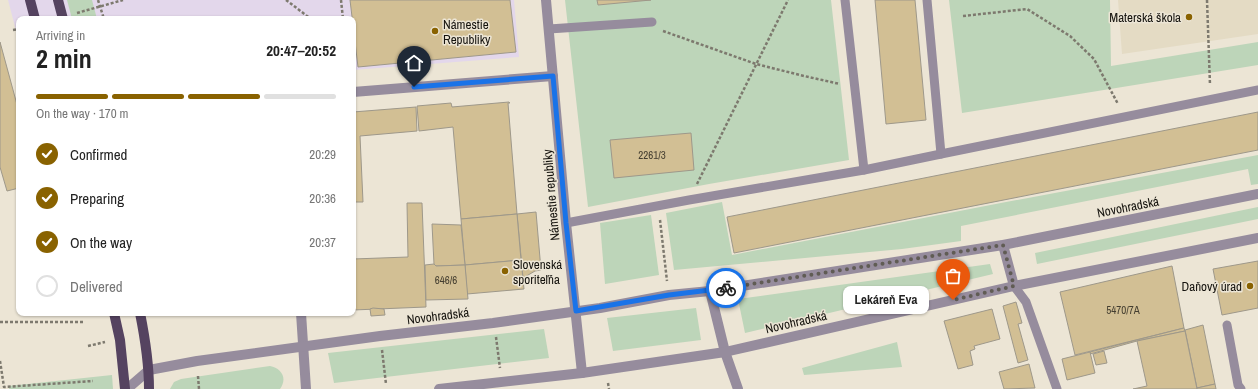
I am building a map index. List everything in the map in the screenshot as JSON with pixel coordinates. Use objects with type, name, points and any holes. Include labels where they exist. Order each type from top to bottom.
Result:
[{"type":"main road","points":[[30,0],[34,16]]},
{"type":"main road","points":[[58,0],[66,16]]},
{"type":"main road","points":[[115,316],[120,340],[126,389]]},
{"type":"main road","points":[[141,316],[145,335],[149,370],[149,389]]},
{"type":"street","name":"Námestie republiky","points":[[546,0],[566,223],[576,311]]},
{"type":"street","points":[[356,92],[553,76]]},
{"type":"street","name":"Novohradská","points":[[126,389],[149,370],[196,361],[576,311],[669,295],[710,291],[1003,245],[1258,194]]},
{"type":"street","name":"Novohradská","points":[[439,389],[582,373],[725,352],[1014,286],[1258,238]]},
{"type":"street","points":[[1003,245],[1014,286]]},
{"type":"street","points":[[710,291],[725,352],[738,389]]},
{"type":"street","points":[[576,311],[582,373]]},
{"type":"street","points":[[301,316],[306,389]]},
{"type":"lane","points":[[845,0],[864,170]]},
{"type":"lane","points":[[927,0],[941,154]]},
{"type":"lane","points":[[549,29],[652,22]]},
{"type":"lane","points":[[566,223],[864,170],[1258,90]]},
{"type":"lane","points":[[1014,286],[1026,302],[1057,389]]},
{"type":"lane","points":[[1227,325],[1238,385],[1241,389]]},
{"type":"path","points":[[98,0],[103,16]]},
{"type":"path","points":[[70,16],[123,0]]},
{"type":"path","points":[[286,0],[307,16]]},
{"type":"path","points":[[341,0],[343,16]]},
{"type":"path","points":[[689,200],[788,0]]},
{"type":"path","points":[[1207,0],[1210,100]]},
{"type":"path","points":[[963,16],[1027,9],[1070,36],[1094,59],[1125,117]]},
{"type":"path","points":[[652,22],[663,31],[756,64],[855,87]]},
{"type":"path","points":[[658,206],[669,295]]},
{"type":"path","points":[[0,322],[84,322]]},
{"type":"path","points":[[495,333],[500,369]]},
{"type":"path","points":[[88,346],[106,342]]},
{"type":"path","points":[[382,348],[386,384]]},
{"type":"path","points":[[0,361],[4,388],[93,381]]},
{"type":"path","points":[[198,373],[199,389]]},
{"type":"shaded area","name":"Námestie Republiky","points":[[8,0],[514,0],[519,57],[356,70],[356,16],[16,16],[16,31]]},
{"type":"shaded area","name":"Materská škola","points":[[1118,0],[1258,0],[1258,34],[1122,54]]},
{"type":"green space","points":[[67,0],[92,0],[96,16],[71,16]]},
{"type":"green space","points":[[565,0],[831,0],[849,160],[588,207]]},
{"type":"green space","points":[[949,0],[1110,0],[1111,66],[1258,42],[1258,65],[962,113]]},
{"type":"green space","points":[[1258,155],[1258,184],[1251,185],[1248,169],[961,226],[961,241],[902,249],[674,270],[666,213],[722,202],[732,255]]},
{"type":"green space","points":[[1258,207],[1258,219],[1037,264],[1035,253]]},
{"type":"green space","points":[[651,215],[659,275],[605,284],[600,223]]},
{"type":"green space","points":[[990,264],[993,274],[745,333],[738,299]]},
{"type":"green space","points":[[696,308],[701,340],[613,351],[607,318]]},
{"type":"green space","points":[[544,329],[549,358],[334,383],[328,353]]},
{"type":"green space","points":[[897,342],[902,367],[804,375],[802,368]]},
{"type":"green space","points":[[270,366],[280,371],[282,374],[283,381],[280,389],[170,389],[174,382],[181,379]]},
{"type":"green space","points":[[112,375],[113,389],[9,389],[9,386]]},
{"type":"building","points":[[350,0],[510,0],[516,52],[358,67],[356,50],[356,16],[352,16]]},
{"type":"building","points":[[597,0],[651,0],[598,5]]},
{"type":"building","points":[[875,0],[915,0],[926,120],[886,124]]},
{"type":"building","points":[[0,42],[16,101],[16,189],[7,191],[0,167]]},
{"type":"building","points":[[509,102],[517,214],[461,219],[453,127],[419,131],[417,106],[451,103],[452,107]]},
{"type":"building","points":[[416,107],[417,131],[360,136],[363,202],[356,202],[356,112]]},
{"type":"building","points":[[1258,112],[1258,150],[734,253],[727,217]]},
{"type":"building","points":[[691,133],[694,170],[614,178],[610,140]]},
{"type":"building","points":[[407,203],[422,203],[426,307],[356,310],[356,259],[408,257]]},
{"type":"building","points":[[536,212],[541,270],[535,271],[523,278],[517,214]]},
{"type":"building","points":[[517,214],[521,260],[465,265],[461,219]]},
{"type":"building","points":[[432,224],[461,225],[465,265],[436,266],[434,264]]},
{"type":"building","points":[[521,260],[524,289],[467,294],[465,265]]},
{"type":"building","points":[[1258,261],[1258,308],[1222,315],[1213,269]]},
{"type":"building","points":[[434,264],[436,266],[465,265],[468,299],[426,300],[425,265]]},
{"type":"building","points":[[1172,266],[1184,328],[1075,355],[1060,292]]},
{"type":"building","points":[[1016,302],[1022,323],[1018,324],[1028,360],[1018,363],[1003,306]]},
{"type":"building","points":[[370,309],[384,309],[385,315],[371,316]]},
{"type":"building","points":[[992,309],[1000,339],[974,346],[975,349],[970,351],[973,365],[958,369],[944,321]]},
{"type":"building","points":[[1203,325],[1215,384],[1197,388],[1185,330]]},
{"type":"building","points":[[1184,328],[1185,331],[1137,341],[1090,354],[1090,352]]},
{"type":"building","points":[[1185,331],[1197,389],[1133,389],[1147,386],[1137,341]]},
{"type":"building","points":[[1104,351],[1107,363],[1096,365],[1093,354]]},
{"type":"building","points":[[1090,352],[1095,373],[1067,380],[1062,359]]},
{"type":"building","points":[[1029,364],[1035,388],[1004,389],[999,372]]},
{"type":"building","points":[[1215,384],[1216,389],[1197,389],[1197,388]]},
{"type":"way so far","points":[[726,288],[1003,245],[1014,286],[953,300]]},
{"type":"place","name":"Materská škola","points":[[1189,17]]},
{"type":"place","name":"Námestie Republiky","points":[[435,31]]},
{"type":"place","name":"Slovenská sporiteľňa","points":[[505,271]]},
{"type":"place","name":"Daňový úrad","points":[[1250,286]]},
{"type":"place","name":"Lekáreň Eva","points":[[953,300]]},
{"type":"route","points":[[414,87],[553,76],[566,223],[576,311],[669,295],[726,288]]}]
